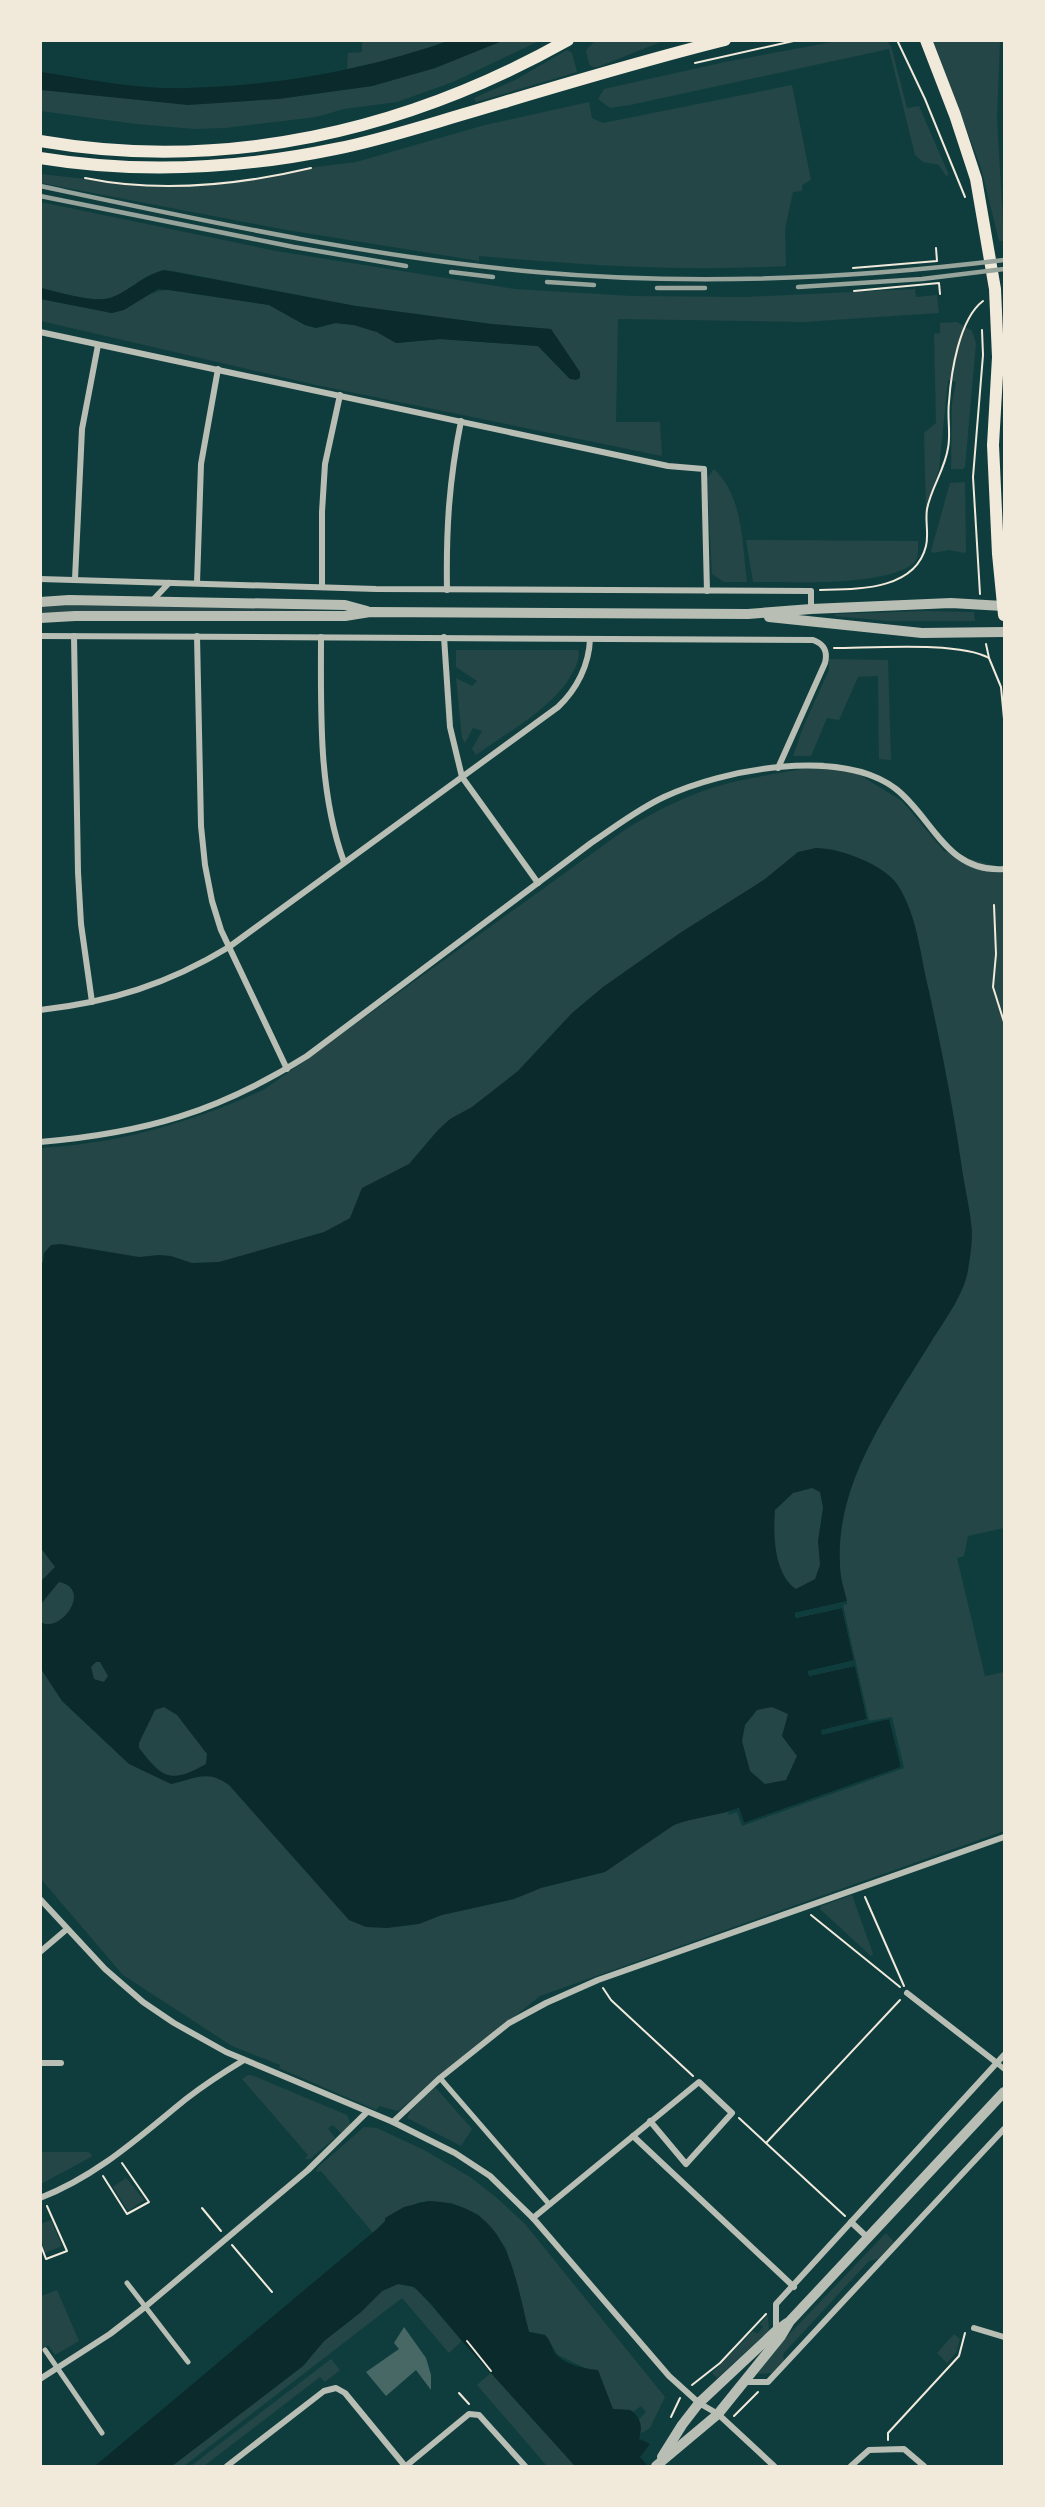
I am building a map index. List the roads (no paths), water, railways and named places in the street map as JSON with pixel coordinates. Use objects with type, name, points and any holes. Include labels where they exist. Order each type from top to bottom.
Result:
[{"type":"main road","points":[[40,141],[112,150],[167,152],[221,150],[331,134],[450,98],[520,68],[568,40]]},
{"type":"main road","points":[[40,158],[111,166],[168,168],[223,166],[325,151],[395,135],[606,72],[725,40]]},
{"type":"main road","points":[[926,40],[955,114],[976,179],[995,289],[998,357],[994,467],[1004,609]]},
{"type":"street","points":[[40,332],[668,466],[704,470],[707,591]]},
{"type":"street","points":[[75,579],[82,429],[98,345]]},
{"type":"street","points":[[197,584],[201,464],[218,369]]},
{"type":"street","points":[[322,587],[322,512],[325,464],[340,395]]},
{"type":"street","points":[[447,590],[446,527],[451,472],[461,421]]},
{"type":"street","points":[[40,579],[447,590],[811,591],[811,609]]},
{"type":"street","points":[[151,602],[169,583]]},
{"type":"street","points":[[40,602],[69,600],[345,605],[370,612]]},
{"type":"street","points":[[40,618],[345,616],[370,612],[748,614],[811,609],[981,604],[1004,609]]},
{"type":"street","points":[[748,614],[922,633],[1005,632]]},
{"type":"street","points":[[40,636],[444,637],[813,640],[820,642],[825,648],[825,663],[778,768]]},
{"type":"street","points":[[74,636],[78,872],[81,924],[92,1002]]},
{"type":"street","points":[[197,636],[201,826],[212,901],[221,930],[286,1069]]},
{"type":"street","points":[[321,637],[324,769],[330,812],[345,862]]},
{"type":"street","points":[[444,637],[450,727],[462,777],[538,883]]},
{"type":"street","points":[[40,1010],[128,994],[176,977],[229,947],[558,707],[571,695],[589,654],[590,639]]},
{"type":"street","points":[[40,1142],[113,1134],[169,1122],[228,1100],[260,1085],[307,1056],[611,829],[664,797],[724,776],[809,766],[849,769],[873,776],[896,789],[914,806],[948,850],[964,860],[982,866],[1005,869]]},
{"type":"street","points":[[393,2122],[440,2078],[509,2023],[546,2003],[598,1980],[1005,1838]]},
{"type":"street","points":[[40,1899],[105,1969],[143,2002],[201,2040],[393,2122],[473,2165],[504,2189],[533,2218],[657,2364],[699,2403],[718,2414],[774,2466]]},
{"type":"street","points":[[40,1952],[67,1929]]},
{"type":"street","points":[[907,1993],[1005,2069]]},
{"type":"street","points":[[776,2331],[776,2304],[1005,2055]]},
{"type":"street","points":[[42,2198],[75,2183],[98,2169],[188,2097],[244,2060]]},
{"type":"street","points":[[40,2063],[61,2063]]},
{"type":"street","points":[[440,2078],[549,2204]]},
{"type":"street","points":[[533,2218],[699,2082],[732,2113],[677,2175]]},
{"type":"street","points":[[790,2321],[776,2331],[699,2403],[656,2466],[718,2414],[790,2321],[1005,2092]]},
{"type":"street","points":[[42,2377],[110,2334],[145,2307],[308,2170],[367,2112]]},
{"type":"street","points":[[650,2121],[686,2164]]},
{"type":"street","points":[[744,2382],[768,2382],[1005,2129]]},
{"type":"street","points":[[633,2136],[794,2287]]},
{"type":"street","points":[[851,2222],[868,2238]]},
{"type":"street","points":[[127,2283],[188,2362]]},
{"type":"street","points":[[970,2328],[1005,2337]]},
{"type":"street","points":[[45,2350],[102,2433]]},
{"type":"street","points":[[227,2466],[324,2391],[336,2388],[345,2393],[405,2466],[473,2413],[479,2415],[525,2466]]},
{"type":"street","points":[[851,2466],[869,2450],[888,2449],[904,2449],[924,2466]]},
{"type":"railway","points":[[40,186],[225,225],[349,247],[536,272],[654,279],[771,278],[888,272],[1004,260]]},
{"type":"railway","points":[[40,196],[294,247],[406,266]]},
{"type":"railway","points":[[798,287],[922,279],[1004,269]]},
{"type":"railway","points":[[451,272],[493,277]]},
{"type":"railway","points":[[547,282],[594,285]]},
{"type":"railway","points":[[657,288],[705,288]]}]
